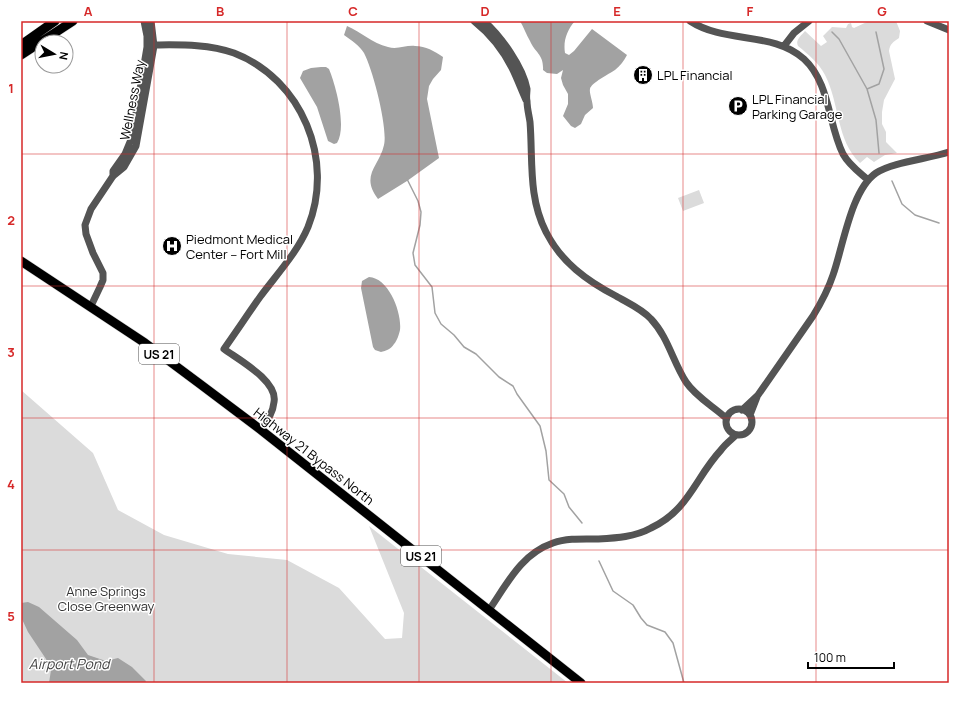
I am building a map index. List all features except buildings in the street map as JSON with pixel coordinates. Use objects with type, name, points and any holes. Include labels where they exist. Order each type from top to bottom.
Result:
[{"type":"main road","points":[[21,45],[55,21]]},
{"type":"main road","points":[[21,55],[61,24],[73,21]]},
{"type":"main road","name":"Highway 21 Bypass North","points":[[21,261],[145,343],[261,430],[581,683]]},
{"type":"street","name":"Wellness Way","points":[[144,21],[150,45]]},
{"type":"street","name":"Wellness Way","points":[[91,306],[103,280],[103,273],[93,253],[86,234],[85,225],[90,209],[113,176],[113,171],[125,154],[137,125],[150,45],[151,21]]},
{"type":"street","points":[[474,21],[490,37],[504,56],[526,101],[530,123],[531,175],[535,200],[539,217],[552,243],[566,262],[588,280],[638,308],[651,319],[665,338],[681,375],[687,384],[697,395],[728,415]]},
{"type":"street","points":[[484,21],[503,42],[519,68],[527,90],[526,101]]},
{"type":"street","points":[[690,21],[707,30],[722,34],[770,42],[784,46],[802,58],[817,75],[838,143],[844,156],[851,165],[868,180]]},
{"type":"street","points":[[784,46],[794,33],[809,21]]},
{"type":"street","points":[[927,21],[949,30]]},
{"type":"street","points":[[150,45],[204,46],[229,52],[249,60],[271,75],[285,90],[305,118],[312,137],[317,158],[317,186],[314,208],[308,227],[291,256],[224,349],[270,385],[275,401],[270,416],[261,430]]},
{"type":"street","points":[[742,410],[758,395],[820,304],[833,275],[857,199],[868,180],[886,168],[949,153]]},
{"type":"street","points":[[720,450],[736,435],[745,434],[748,431],[752,424],[750,415],[758,395]]},
{"type":"street","points":[[736,435],[726,427],[728,415],[735,410],[742,410],[750,415]]},
{"type":"street","points":[[489,610],[518,568],[529,556],[539,550],[554,543],[573,540],[630,536],[640,533],[662,522],[674,514],[684,503],[720,450],[729,430]]},
{"type":"green space","points":[[869,21],[896,21],[900,31],[899,38],[892,43],[889,49],[895,79],[884,100],[882,112],[882,124],[886,132],[886,142],[897,153],[885,155],[874,162],[867,157],[860,163],[852,154],[842,133],[830,86],[823,71],[810,56],[798,46],[797,42],[805,31],[821,46],[827,42],[823,36],[832,27],[846,28],[848,24],[851,23],[852,27],[854,28]]},
{"type":"green space","points":[[699,190],[704,203],[683,211],[678,198]]},
{"type":"green space","name":"Anne Springs Close Greenway","points":[[21,390],[93,453],[118,510],[164,535],[228,554],[287,560],[339,588],[385,639],[402,638],[404,613],[369,526],[568,683],[21,683]]},
{"type":"water","points":[[520,21],[575,21],[565,40],[565,53],[569,55],[592,29],[627,55],[615,70],[597,81],[591,87],[590,91],[593,108],[585,115],[581,124],[575,128],[571,126],[563,116],[568,104],[568,94],[561,78],[563,70],[557,74],[547,73],[543,70],[541,57],[532,45]]},
{"type":"water","points":[[347,26],[382,45],[391,48],[419,46],[433,51],[443,57],[441,70],[429,86],[427,99],[439,158],[407,181],[378,199],[373,191],[371,177],[372,171],[382,153],[384,145],[385,137],[382,113],[368,61],[362,50],[344,35]]},
{"type":"water","points":[[326,67],[329,69],[335,85],[341,117],[340,136],[337,143],[334,144],[328,141],[317,107],[300,78],[303,71]]},
{"type":"water","points":[[369,277],[383,283],[393,298],[399,315],[400,330],[397,339],[393,346],[381,352],[375,350],[373,347],[361,288],[362,281]]},
{"type":"water","name":"Airport Pond","points":[[28,602],[39,607],[77,640],[88,655],[106,661],[118,658],[132,667],[146,681],[145,683],[49,683],[51,670],[46,659],[28,632],[21,617],[21,603]]},
{"type":"waterway","points":[[832,32],[839,39],[867,89],[876,120],[879,153]]},
{"type":"waterway","points":[[867,89],[879,84],[884,69],[876,32]]},
{"type":"waterway","points":[[407,179],[418,201],[421,212],[420,225],[413,253],[415,265],[432,287],[435,313],[441,324],[454,335],[464,347],[476,354],[499,377],[513,386],[540,426],[546,451],[549,480],[564,494],[569,507],[582,523]]},
{"type":"waterway","points":[[892,181],[902,204],[915,215],[939,223]]},
{"type":"waterway","points":[[599,561],[613,591],[633,605],[647,625],[665,632],[673,643],[684,683]]},
{"type":"place","name":"LPL Financial","points":[[643,75]]},
{"type":"place","name":"LPL Financial Parking Garage","points":[[738,106]]},
{"type":"place","name":"Piedmont Medical Center – Fort Mill","points":[[172,246]]}]
